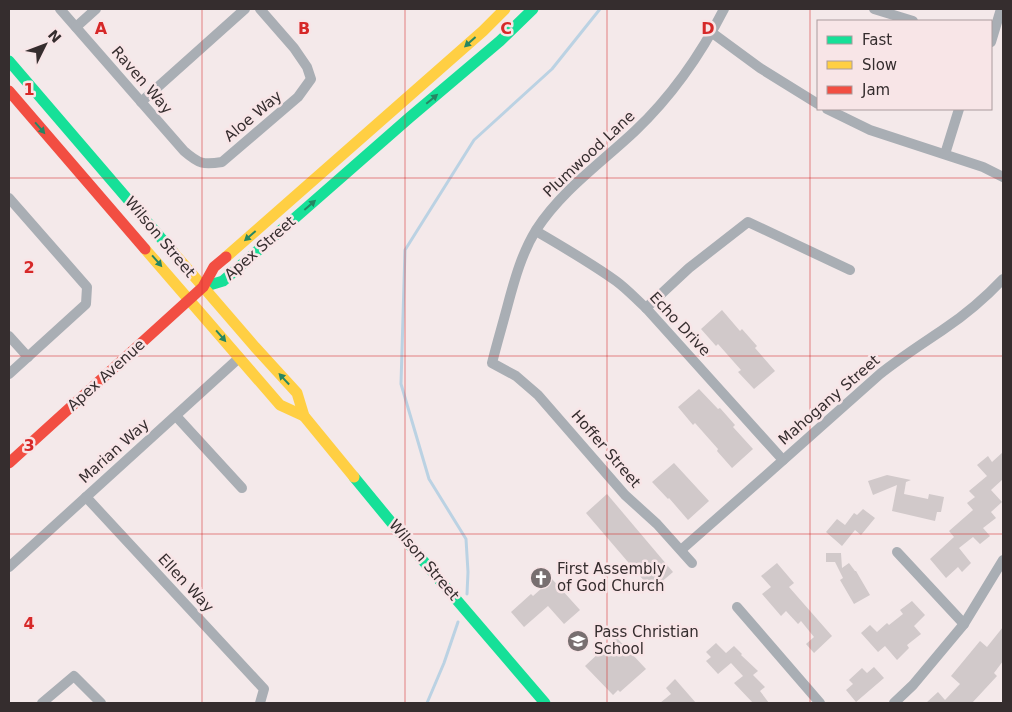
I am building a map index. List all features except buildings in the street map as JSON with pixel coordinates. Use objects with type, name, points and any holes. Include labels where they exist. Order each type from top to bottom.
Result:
[{"type":"street","name":"Raven Way","points":[[60,9],[184,151],[194,160],[207,164]]},
{"type":"street","points":[[76,27],[96,9]]},
{"type":"street","points":[[141,102],[245,9]]},
{"type":"street","name":"Aloe Way","points":[[207,164],[222,162],[298,97],[310,80],[307,67],[294,48],[260,9]]},
{"type":"street","name":"Apex Street","points":[[203,287],[214,267],[483,31],[505,9]]},
{"type":"street","name":"Apex Street","points":[[203,287],[223,281],[500,41],[533,9]]},
{"type":"street","name":"Plumwood Lane","points":[[492,362],[516,274],[536,231],[563,195],[636,130],[664,100],[690,67],[724,9]]},
{"type":"street","points":[[874,9],[910,20]]},
{"type":"street","points":[[992,39],[1002,9]]},
{"type":"street","points":[[711,32],[760,68],[817,103]]},
{"type":"street","name":"Wilson Street","points":[[9,61],[255,347],[297,393],[304,416],[419,556],[546,703]]},
{"type":"street","name":"Wilson Street","points":[[9,92],[280,405],[304,416]]},
{"type":"street","points":[[829,110],[870,130],[983,167],[1003,177]]},
{"type":"street","points":[[945,154],[959,110]]},
{"type":"street","points":[[9,198],[87,288],[86,304],[9,374]]},
{"type":"street","points":[[646,308],[689,268],[748,222],[850,270]]},
{"type":"street","name":"Echo Drive","points":[[536,231],[593,265],[617,282],[646,308],[783,460]]},
{"type":"street","name":"Mahogany Street","points":[[680,550],[880,374],[897,360],[965,314],[1003,279]]},
{"type":"street","name":"Apex Avenue","points":[[9,463],[203,287]]},
{"type":"street","points":[[9,336],[28,357]]},
{"type":"street","name":"Marian Way","points":[[9,567],[240,358]]},
{"type":"street","name":"Hoffer Street","points":[[492,362],[516,376],[538,395],[625,495],[657,524],[692,563]]},
{"type":"street","points":[[176,416],[242,488]]},
{"type":"street","name":"Ellen Way","points":[[86,497],[264,689],[260,703]]},
{"type":"street","points":[[897,552],[964,624]]},
{"type":"street","points":[[894,703],[914,685],[964,624],[1003,560]]},
{"type":"street","points":[[737,607],[820,703]]},
{"type":"street","points":[[42,703],[74,676],[101,703]]},
{"type":"waterway","points":[[467,594],[466,539],[429,479],[401,384],[405,250],[474,140],[552,69],[600,9]]},
{"type":"waterway","points":[[427,703],[444,663],[458,622]]},
{"type":"traffic: fast","points":[[203,287],[223,281],[500,41],[533,9]]},
{"type":"traffic: fast","points":[[9,61],[173,252]]},
{"type":"traffic: fast","points":[[354,477],[545,703]]},
{"type":"traffic: slow","points":[[226,257],[483,31],[505,9]]},
{"type":"traffic: slow","points":[[145,249],[280,405],[304,416]]},
{"type":"traffic: slow","points":[[173,252],[297,393],[304,416],[354,477]]},
{"type":"traffic: jam","points":[[9,91],[145,249]]},
{"type":"traffic: jam","points":[[9,463],[203,287],[214,267],[226,257]]},
{"type":"place","name":"First Assembly of God Church","points":[[541,578]]},
{"type":"place","name":"Pass Christian School","points":[[578,641]]}]
